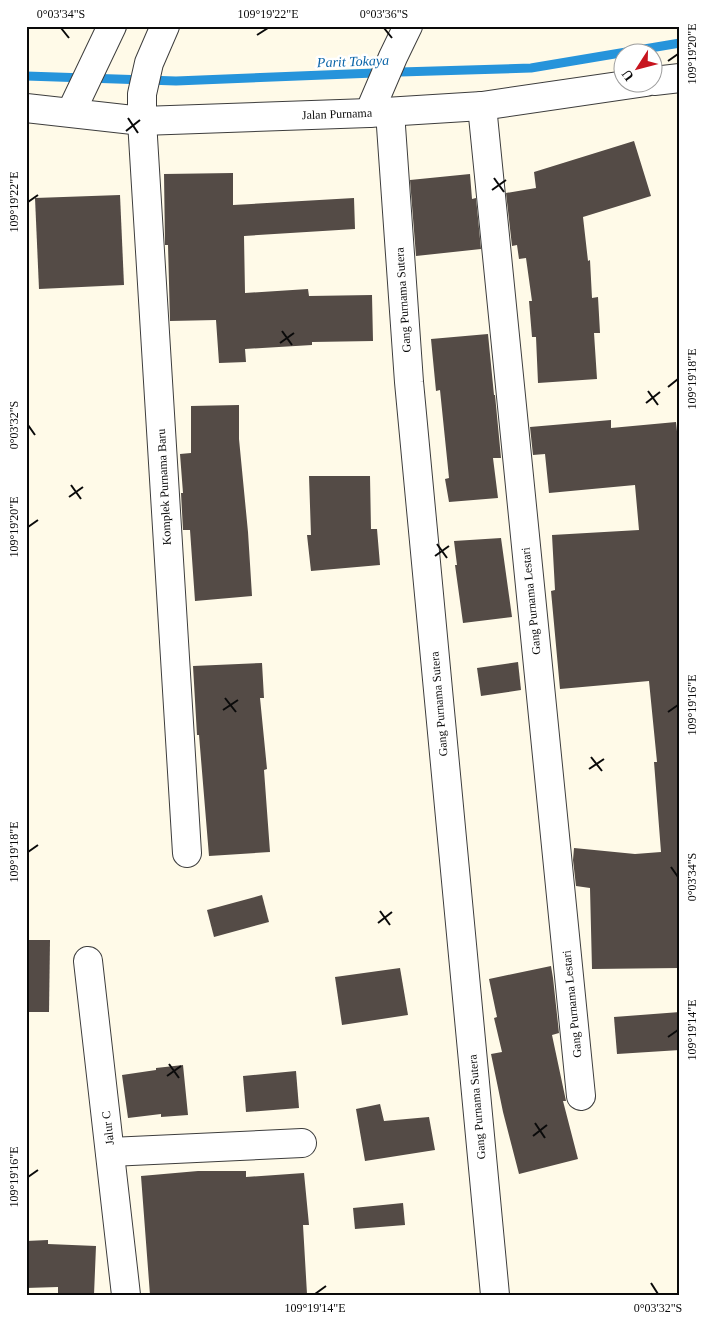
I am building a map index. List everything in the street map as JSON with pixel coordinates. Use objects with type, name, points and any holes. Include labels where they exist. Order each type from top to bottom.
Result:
[{"type":"street","points":[[73,107],[112,26]]},
{"type":"street","name":"Komplek Purnama Baru","points":[[165,26],[149,63],[142,94],[142,121],[186,853]]},
{"type":"street","points":[[379,105],[393,57],[408,26]]},
{"type":"street","points":[[664,80],[680,78]]},
{"type":"street","name":"Jalan Purnama","points":[[26,108],[73,107],[142,121],[379,105],[482,106],[614,87]]},
{"type":"street","name":"Gang Purnama Sutera","points":[[379,105],[409,382],[495,1295]]},
{"type":"street","name":"Gang Purnama Lestari","points":[[482,106],[581,1096]]},
{"type":"street","name":"Jalur C","points":[[88,960],[126,1295]]},
{"type":"street","points":[[110,1152],[302,1142]]},
{"type":"building","points":[[634,141],[651,196],[583,217],[588,261],[590,260],[592,298],[598,297],[600,333],[594,333],[597,379],[538,383],[536,337],[532,337],[529,301],[532,301],[526,258],[519,259],[517,245],[512,246],[506,193],[536,188],[534,172]]},
{"type":"building","points":[[233,173],[233,205],[354,198],[355,229],[244,236],[245,293],[308,289],[309,296],[372,295],[373,341],[312,342],[312,345],[245,349],[246,362],[219,363],[216,320],[170,321],[168,245],[165,245],[164,174]]},
{"type":"building","points":[[470,174],[472,199],[476,198],[481,249],[416,256],[410,180]]},
{"type":"building","points":[[120,195],[124,285],[39,289],[35,198]]},
{"type":"building","points":[[488,334],[501,458],[493,458],[498,498],[449,502],[445,479],[449,478],[440,390],[436,391],[431,339]]},
{"type":"building","points":[[239,405],[239,439],[252,596],[195,601],[190,530],[183,530],[180,454],[191,453],[191,406]]},
{"type":"building","points":[[611,420],[611,428],[676,422],[680,459],[680,968],[592,969],[590,888],[576,886],[573,860],[574,848],[635,854],[661,852],[654,762],[657,762],[649,681],[560,689],[551,591],[555,590],[552,535],[639,530],[635,485],[549,493],[545,454],[533,455],[530,427]]},
{"type":"building","points":[[309,476],[370,476],[371,529],[377,529],[380,565],[311,571],[307,535],[311,535]]},
{"type":"building","points":[[501,538],[512,617],[463,623],[455,565],[457,565],[454,541]]},
{"type":"building","points":[[518,662],[521,690],[481,696],[477,668]]},
{"type":"building","points":[[262,663],[264,698],[260,698],[267,769],[264,770],[270,852],[209,856],[199,735],[197,735],[193,666]]},
{"type":"building","points":[[262,895],[269,922],[214,937],[207,910]]},
{"type":"building","points":[[26,940],[50,940],[49,1012],[26,1012]]},
{"type":"building","points":[[551,966],[559,1033],[552,1035],[566,1101],[563,1101],[578,1159],[519,1174],[491,1054],[502,1052],[494,1018],[497,1017],[489,979]]},
{"type":"building","points":[[400,968],[408,1015],[342,1025],[335,977]]},
{"type":"building","points":[[680,1012],[680,1050],[617,1054],[614,1017]]},
{"type":"building","points":[[183,1065],[188,1115],[161,1117],[161,1114],[128,1118],[122,1075]]},
{"type":"building","points":[[296,1071],[299,1108],[246,1112],[243,1076]]},
{"type":"building","points":[[380,1104],[384,1121],[429,1117],[435,1150],[365,1161],[356,1109]]},
{"type":"building","points":[[198,1171],[246,1171],[246,1177],[304,1173],[309,1225],[303,1225],[307,1294],[150,1295],[141,1176]]},
{"type":"building","points":[[403,1203],[405,1225],[355,1229],[353,1208]]},
{"type":"building","points":[[48,1240],[48,1244],[96,1246],[94,1295],[58,1295],[58,1287],[26,1288],[26,1241]]},
{"type":"waterway","name":"Parit Tokaya","points":[[26,76],[176,81],[531,68],[680,43]]}]
